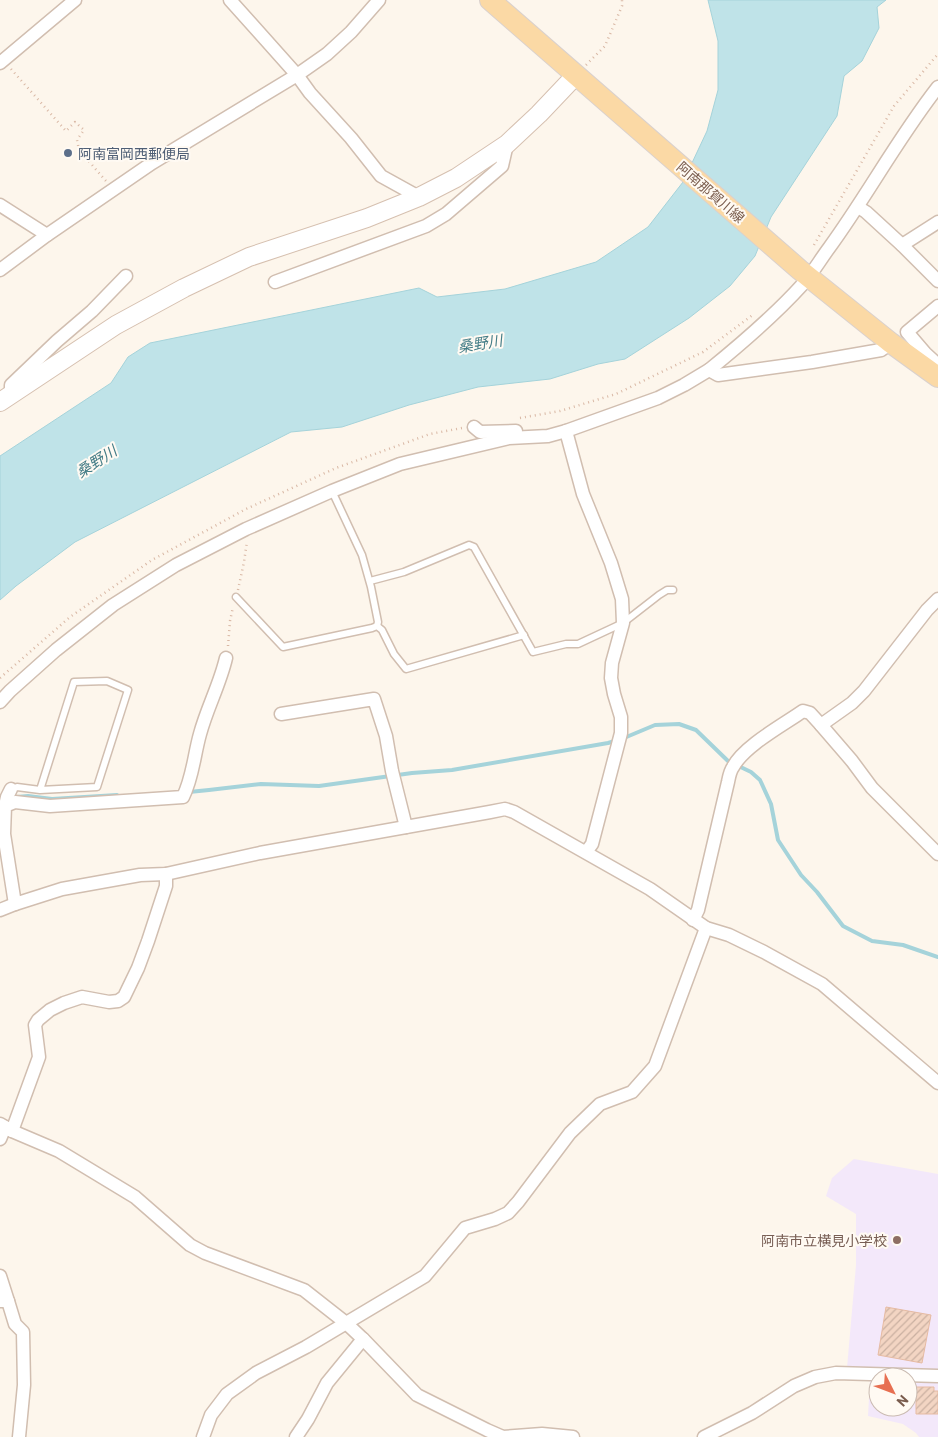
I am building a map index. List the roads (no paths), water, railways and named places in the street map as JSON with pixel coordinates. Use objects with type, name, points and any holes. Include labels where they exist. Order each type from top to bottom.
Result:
[{"type":"main road","name":"阿南那賀川線","points":[[490,0],[800,269],[891,342],[937,376]]},
{"type":"street","points":[[2,62],[75,0]]},
{"type":"street","points":[[230,0],[297,75],[310,93],[351,138],[381,176],[419,197]]},
{"type":"street","points":[[0,270],[47,235],[152,163],[297,75],[327,54],[351,32],[379,0]]},
{"type":"street","points":[[5,394],[116,325],[184,288],[249,257],[368,218],[419,197],[456,178],[507,144],[539,114],[582,80]]},
{"type":"street","points":[[0,702],[56,650],[113,605],[176,565],[246,529],[332,491],[400,464],[509,438],[548,436],[566,431],[658,398],[709,370],[778,310],[803,284],[800,269],[858,207],[919,112],[938,87]]},
{"type":"street","points":[[275,282],[426,226],[440,218],[502,166],[507,144]]},
{"type":"street","points":[[0,204],[47,235]]},
{"type":"street","points":[[858,207],[866,212],[938,281]]},
{"type":"street","points":[[902,246],[938,222]]},
{"type":"street","points":[[5,394],[57,341],[92,311],[126,276]]},
{"type":"street","points":[[937,376],[936,364],[908,332],[938,306]]},
{"type":"street","points":[[709,370],[718,374],[783,366],[881,350],[891,342]]},
{"type":"street","points":[[474,426],[480,432],[566,431]]},
{"type":"street","points":[[566,431],[583,494],[611,563],[622,599],[623,623],[612,663],[611,678],[621,717],[621,733],[592,844],[586,852]]},
{"type":"street","points":[[821,725],[852,703],[864,691],[938,598]]},
{"type":"street","points":[[5,806],[15,802],[50,806],[183,797],[192,773],[200,734],[226,658]]},
{"type":"street","points":[[281,714],[374,699],[386,736],[392,771],[406,827]]},
{"type":"street","points":[[693,920],[698,910],[732,768],[737,760],[757,742],[802,711],[810,713],[852,761],[872,788],[938,854]]},
{"type":"street","points":[[11,789],[5,806],[4,834],[16,904]]},
{"type":"street","points":[[0,910],[62,889],[140,875],[166,874],[260,853],[505,809],[514,812],[650,888],[706,928],[729,935],[822,984],[938,1083]]},
{"type":"street","points":[[166,874],[166,886],[148,942],[124,997],[118,1001],[109,1002],[82,997],[50,1010],[38,1020],[35,1026],[39,1057],[4,1130],[59,1151],[135,1197],[190,1245],[205,1253],[304,1290],[346,1323],[417,1395],[503,1437],[542,1434],[573,1437]]},
{"type":"street","points":[[203,1437],[211,1415],[227,1394],[256,1374],[306,1347],[425,1276],[465,1228],[494,1219],[508,1212],[518,1202],[570,1133],[600,1104],[632,1092],[655,1066],[706,928]]},
{"type":"street","points":[[0,1276],[4,1301],[15,1324],[23,1332],[24,1385],[19,1437]]},
{"type":"street","points":[[296,1437],[327,1383],[363,1339]]},
{"type":"street","points":[[704,1437],[752,1413],[794,1386],[815,1377],[836,1373],[938,1376]]},
{"type":"lane","points":[[332,491],[362,555],[370,581],[378,622],[377,626]]},
{"type":"lane","points":[[370,581],[404,572],[469,545],[474,547],[533,652],[566,644],[578,644],[623,623],[659,595],[667,590],[673,590]]},
{"type":"lane","points":[[236,597],[283,647],[377,626]]},
{"type":"lane","points":[[377,626],[382,630],[394,654],[406,669],[524,635]]},
{"type":"lane","points":[[11,789],[17,787],[40,790],[97,787],[128,690],[107,681],[74,682],[40,790]]},
{"type":"water","name":"桑野川","points":[[708,0],[886,0],[877,7],[879,28],[862,61],[844,76],[837,116],[771,217],[755,256],[730,286],[689,318],[625,359],[598,364],[550,379],[478,387],[409,405],[342,427],[291,432],[75,542],[0,600],[0,456],[111,383],[128,357],[150,343],[419,288],[437,297],[505,289],[596,262],[648,227],[683,182],[707,131],[718,90],[718,41]]},
{"type":"waterway","points":[[624,738],[655,725],[679,724],[696,730],[728,761],[751,772],[760,780],[771,804],[778,840],[801,875],[817,892],[843,926],[872,941],[903,945],[938,957]]},
{"type":"waterway","points":[[189,792],[261,784],[319,786],[412,773],[452,770],[615,741]]},
{"type":"waterway","points":[[17,797],[28,796],[52,799],[117,795]]},
{"type":"place","name":"阿南富岡西郵便局","points":[[68,153]]},
{"type":"place","name":"阿南市立横見小学校","points":[[897,1240]]}]
